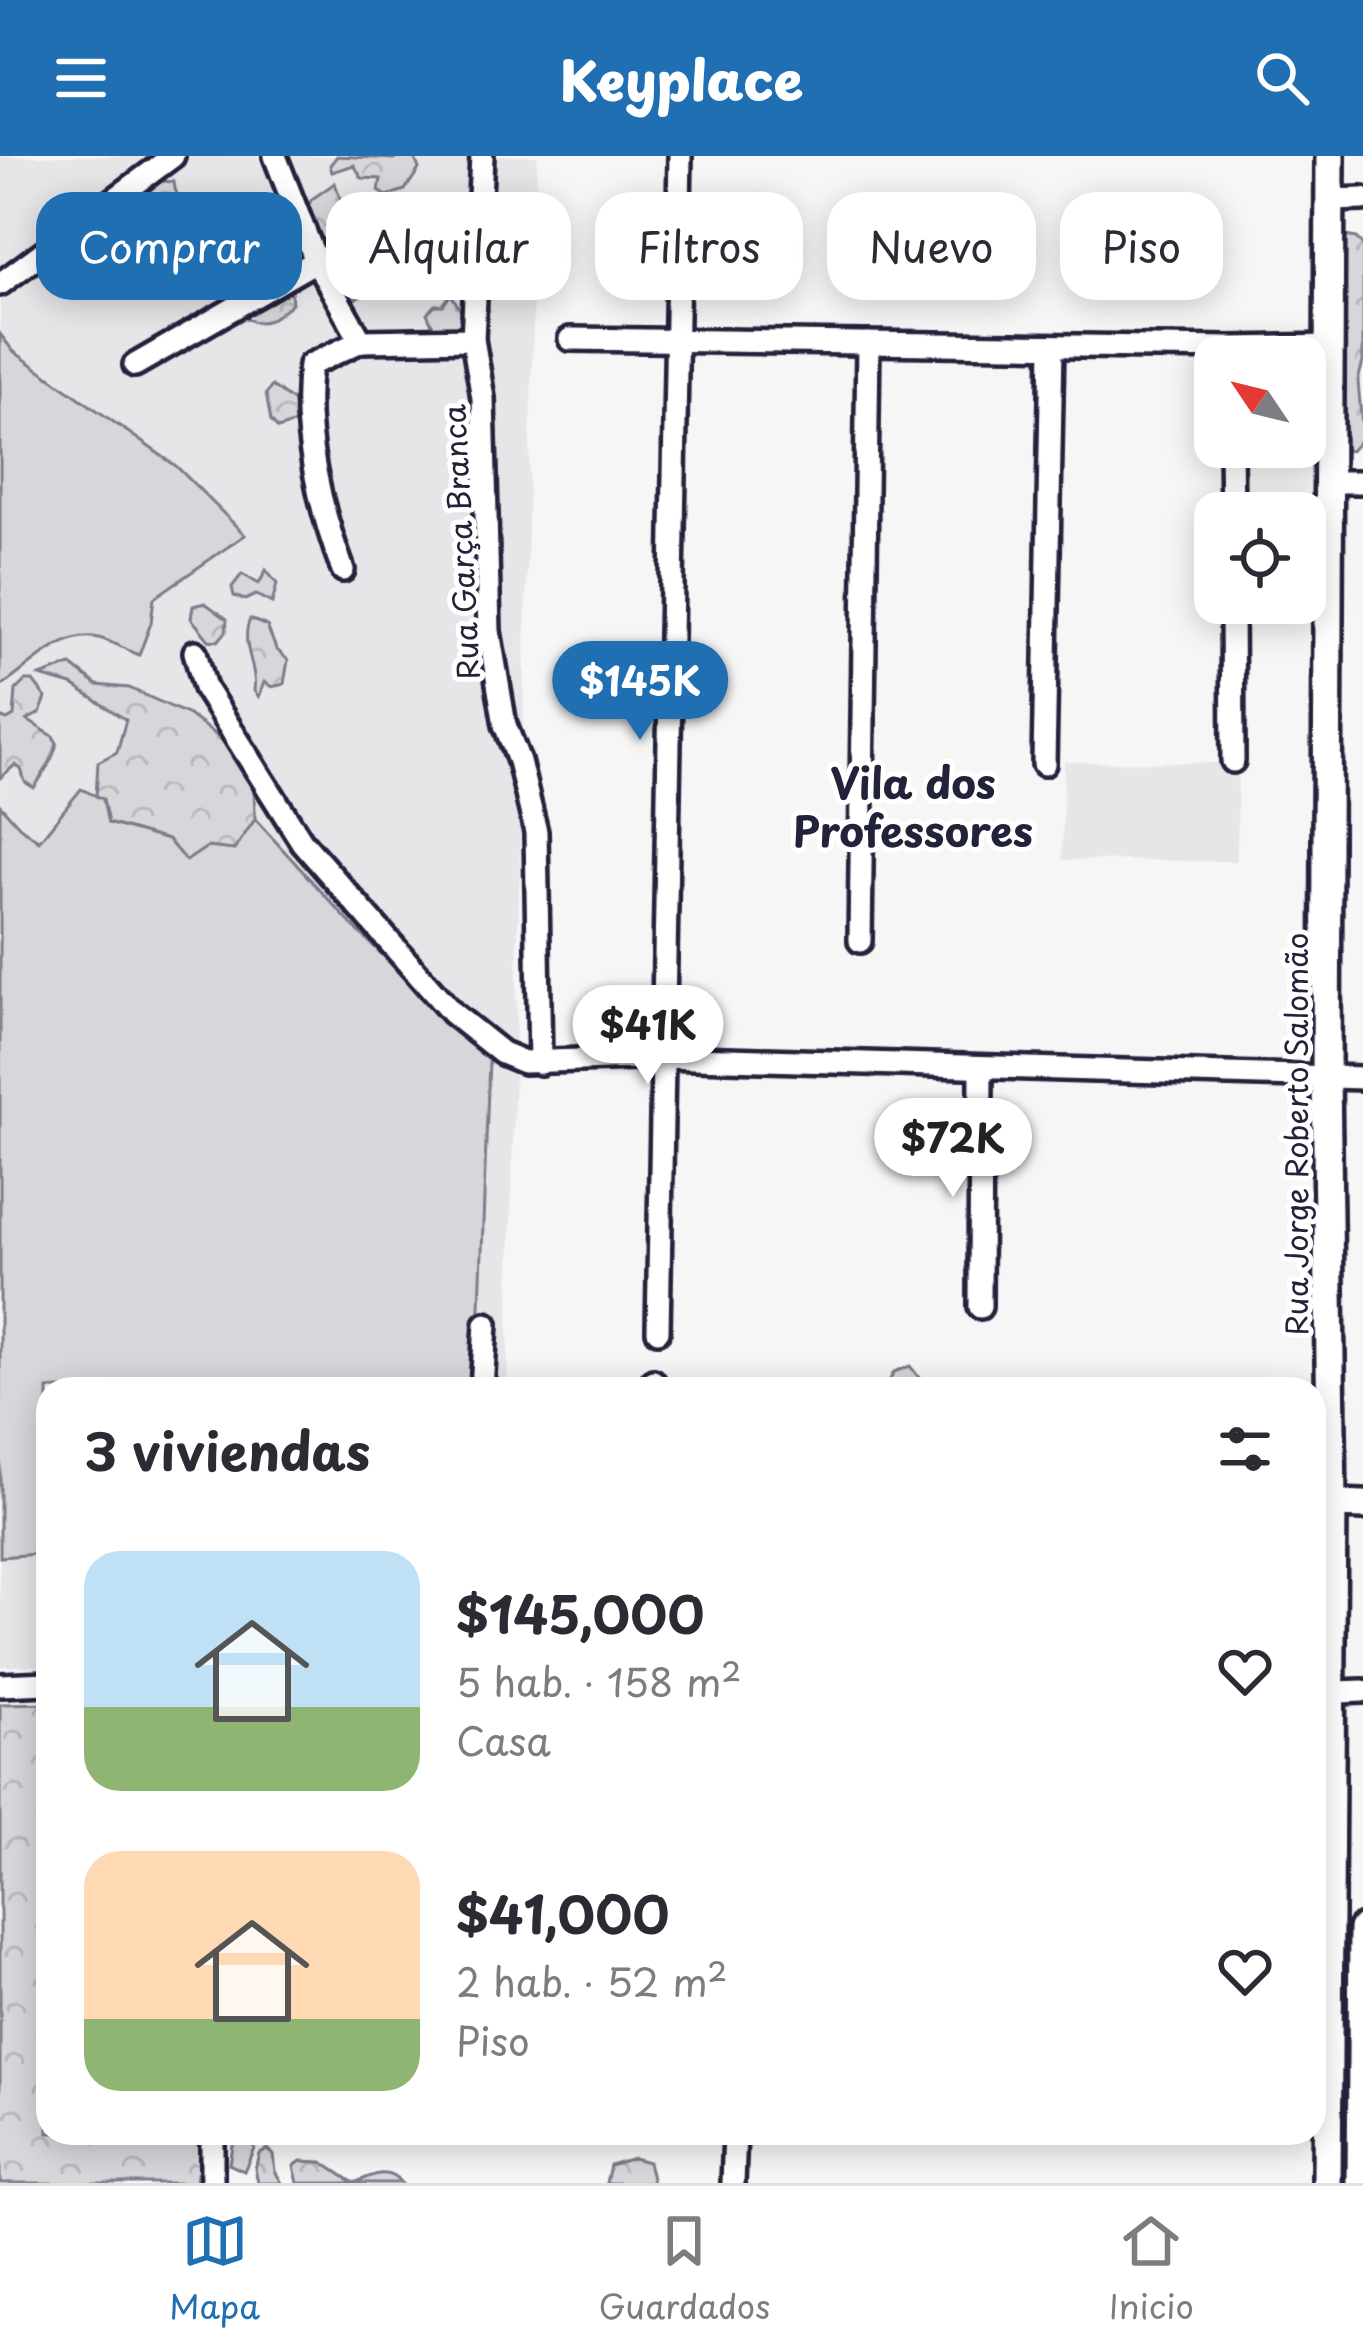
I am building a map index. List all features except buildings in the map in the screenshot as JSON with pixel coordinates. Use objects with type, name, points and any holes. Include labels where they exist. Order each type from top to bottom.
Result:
[{"type":"main road","name":"Rua Jorge Roberto Salomão","points":[[1326,1607],[1332,1504],[1326,1075],[1330,156]]},
{"type":"main road","points":[[1332,1504],[1363,1505]]},
{"type":"main road","points":[[1361,2183],[1363,1929]]},
{"type":"main road","name":"Rua Jorge Roberto Salomão","points":[[1326,2101],[1327,2183]]},
{"type":"street","points":[[0,284],[173,156]]},
{"type":"street","points":[[274,156],[316,261],[362,341]]},
{"type":"street","name":"Rua Garça Branca","points":[[482,156],[473,338],[487,462],[489,631],[505,725],[536,832],[540,1063]]},
{"type":"street","points":[[658,1330],[680,156]]},
{"type":"street","points":[[1330,200],[1363,200]]},
{"type":"street","points":[[135,365],[316,261]]},
{"type":"street","points":[[343,569],[321,513],[307,389],[310,365],[362,341],[473,338]]},
{"type":"street","points":[[570,339],[1194,351]]},
{"type":"street","points":[[860,941],[868,343]]},
{"type":"street","points":[[1044,764],[1052,346]]},
{"type":"street","points":[[1326,346],[1330,346]]},
{"type":"street","points":[[1330,482],[1363,482]]},
{"type":"street","points":[[1232,624],[1232,761]]},
{"type":"street","points":[[195,652],[206,688],[246,748],[281,814],[326,872],[452,1013],[502,1053],[540,1063],[662,1057],[1363,1078]]},
{"type":"street","points":[[980,1307],[981,1067]]},
{"type":"street","points":[[483,1377],[486,1324]]},
{"type":"street","points":[[0,1685],[36,1684]]},
{"type":"street","points":[[1326,1693],[1363,1691]]},
{"type":"street","points":[[212,2145],[212,2183]]},
{"type":"street","points":[[734,2183],[735,2145]]},
{"type":"shaded area","points":[[0,156],[537,156],[536,192],[326,192],[326,300],[533,300],[507,1377],[36,1377],[36,1666],[0,1666]]},
{"type":"shaded area","points":[[1064,762],[1238,763],[1237,861],[1062,860]]},
{"type":"green space","points":[[337,156],[414,156],[419,169],[405,190],[381,192],[381,179],[362,178],[354,165],[332,172],[330,165]]},
{"type":"green space","points":[[162,181],[174,182],[176,192],[147,192]]},
{"type":"green space","points":[[335,183],[338,192],[326,192],[323,239],[313,232],[306,209]]},
{"type":"green space","points":[[1340,235],[1356,238],[1363,245],[1363,362],[1358,381],[1363,437],[1351,451],[1339,449]]},
{"type":"green space","points":[[258,300],[292,300],[266,321],[247,319],[249,308]]},
{"type":"green space","points":[[454,300],[462,313],[460,325],[450,332],[434,329],[427,313]]},
{"type":"green space","points":[[0,334],[13,351],[176,466],[245,535],[154,598],[139,655],[104,640],[80,638],[55,647],[0,687]]},
{"type":"green space","points":[[272,386],[294,402],[295,423],[278,429],[271,421],[266,394]]},
{"type":"green space","points":[[266,570],[277,584],[272,603],[256,595],[245,600],[234,596],[232,587],[242,574],[259,584]]},
{"type":"green space","points":[[205,603],[227,619],[226,632],[218,641],[209,640],[191,618],[193,606]]},
{"type":"green space","points":[[250,619],[267,626],[276,649],[288,660],[284,684],[272,687],[264,682],[259,697],[247,646]]},
{"type":"green space","points":[[71,665],[97,685],[129,688],[189,715],[238,752],[254,788],[255,819],[234,850],[207,847],[186,861],[168,840],[108,823],[103,799],[96,796],[98,762],[117,752],[126,720],[72,685],[40,676]]},
{"type":"green space","points":[[25,681],[33,681],[46,698],[40,713],[27,720],[57,743],[34,788],[15,765],[0,778],[0,717],[14,716],[16,690]]},
{"type":"green space","points":[[81,789],[103,799],[108,823],[168,840],[234,850],[255,819],[351,924],[489,1060],[477,1377],[36,1377],[36,1554],[0,1557],[0,805],[39,841]]},
{"type":"green space","points":[[910,1366],[919,1377],[891,1377]]},
{"type":"green space","points":[[36,1703],[36,2145],[220,2145],[211,2181],[197,2174],[196,2183],[0,2183],[0,1704]]},
{"type":"green space","points":[[232,2145],[254,2145],[244,2171],[229,2164]]},
{"type":"green space","points":[[267,2149],[282,2183],[258,2183],[259,2153]]},
{"type":"green space","points":[[633,2158],[648,2162],[653,2183],[606,2183],[610,2165]]},
{"type":"green space","points":[[301,2161],[322,2162],[354,2183],[298,2183],[294,2166]]},
{"type":"green space","points":[[384,2174],[401,2183],[354,2183]]},
{"type":"district","name":"Vila dos Professores","points":[[913,805]]}]
